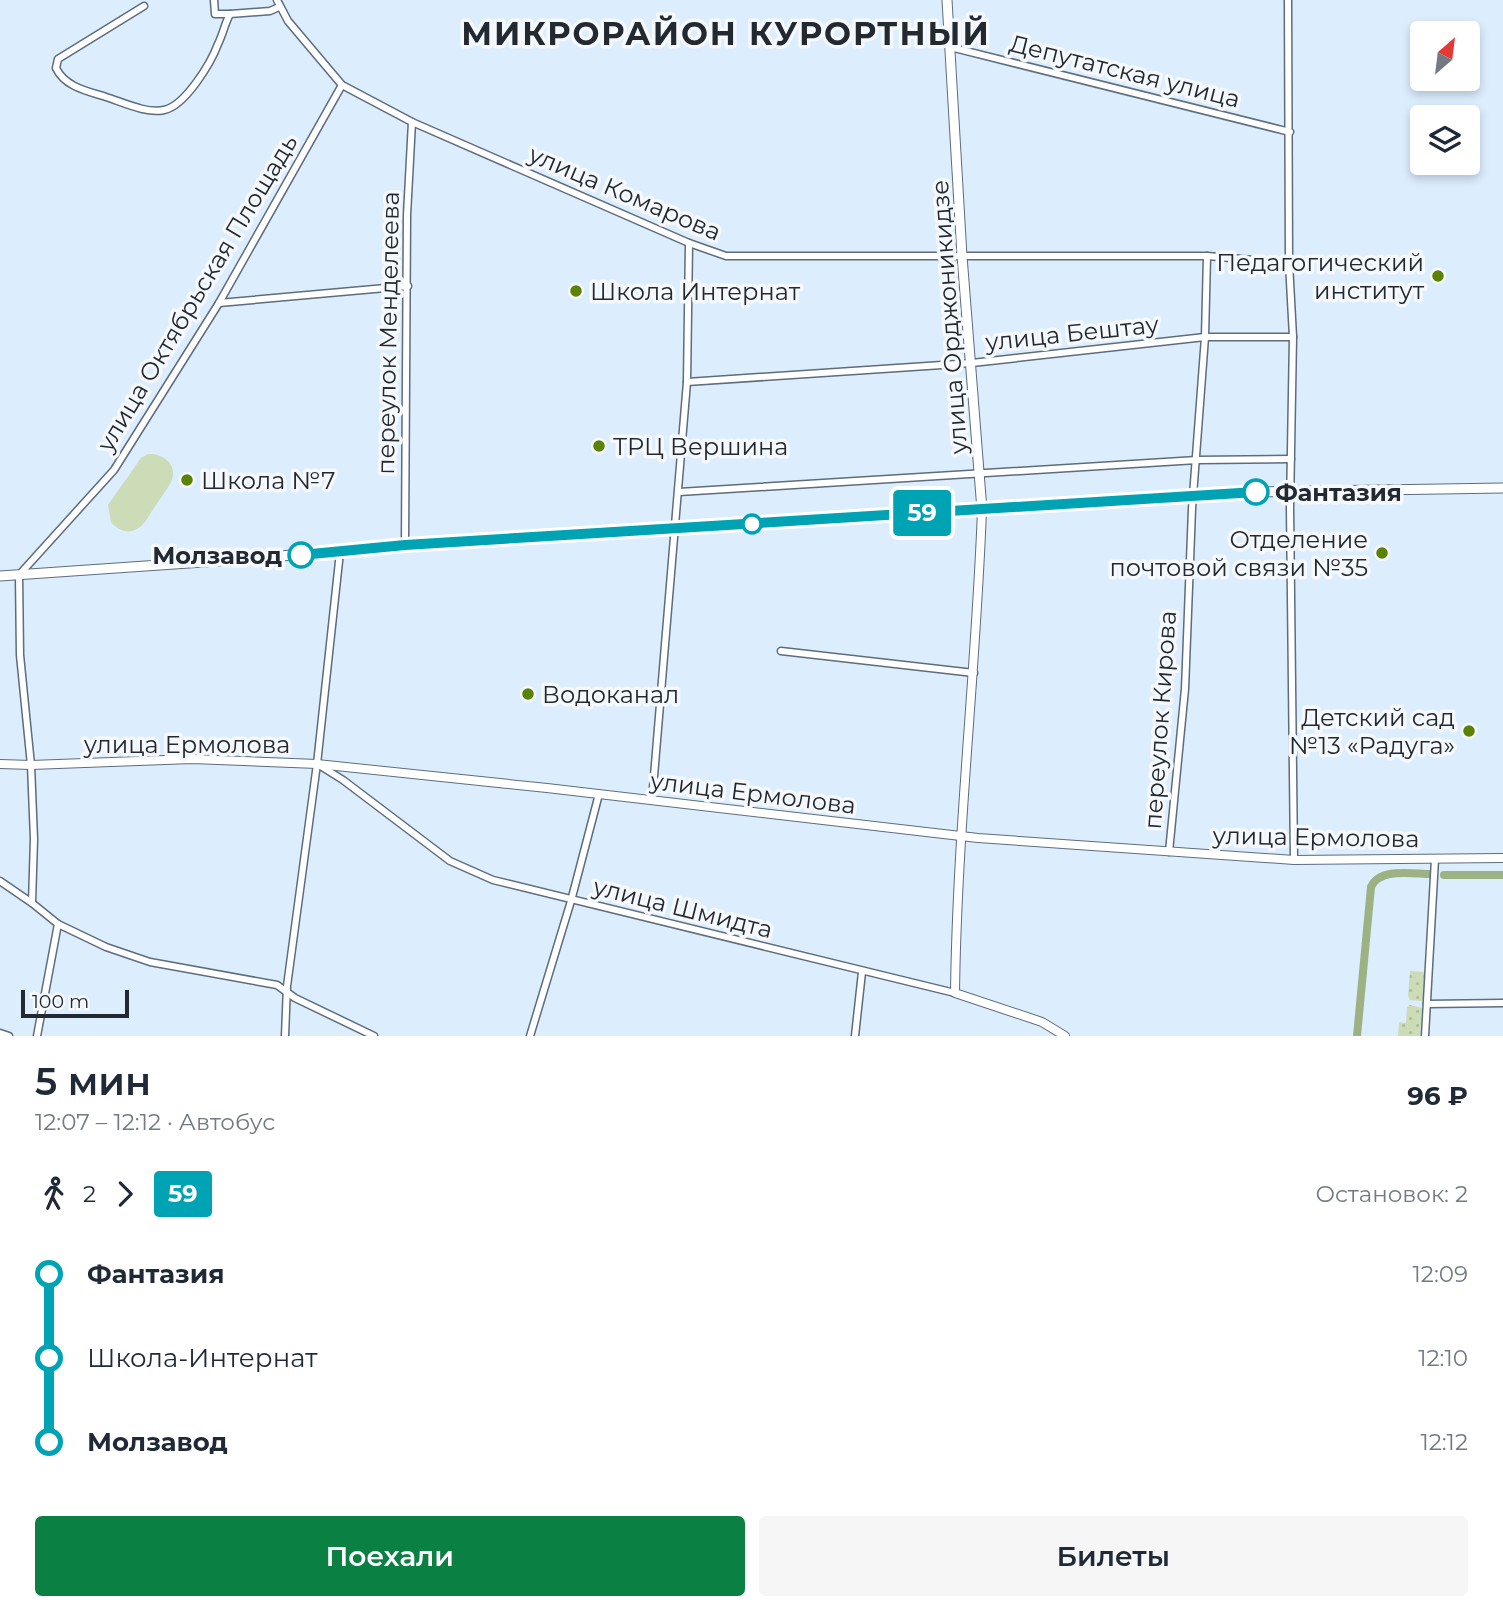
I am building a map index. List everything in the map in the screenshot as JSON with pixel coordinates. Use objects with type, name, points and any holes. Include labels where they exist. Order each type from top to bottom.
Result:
[{"type":"main road","name":"улица Орджоникидзе","points":[[947,0],[962,256],[982,510]]},
{"type":"main road","points":[[0,576],[405,545],[1290,491],[1503,488]]},
{"type":"street","points":[[214,0],[215,14],[270,11],[278,4],[342,85]]},
{"type":"street","points":[[1288,0],[1289,262],[1293,337],[1290,491],[1294,860]]},
{"type":"street","points":[[144,6],[58,59],[56,68],[61,78],[77,88],[151,110],[163,111],[174,106],[196,83],[218,46],[230,13]]},
{"type":"street","name":"Депутатская улица","points":[[950,47],[1290,132]]},
{"type":"street","name":"улица Комарова","points":[[342,85],[412,122],[690,243],[726,256],[1207,256],[1289,262]]},
{"type":"street","name":"улица Октябрьская Площадь","points":[[19,575],[114,470],[219,303],[342,85]]},
{"type":"street","name":"переулок Менделеева","points":[[405,545],[407,215],[412,122]]},
{"type":"street","points":[[652,800],[687,383],[690,243]]},
{"type":"street","name":"переулок Кирова","points":[[1169,852],[1185,689],[1192,509],[1205,337],[1207,256]]},
{"type":"street","points":[[219,303],[408,286]]},
{"type":"street","name":"улица Бештау","points":[[687,383],[972,363],[1205,337],[1293,337]]},
{"type":"street","points":[[679,492],[1197,460],[1291,458]]},
{"type":"street","name":"улица Орджоникидзе","points":[[955,993],[956,910],[974,673],[982,510]]},
{"type":"street","points":[[285,1036],[287,993],[317,764],[340,552]]},
{"type":"street","points":[[19,575],[20,655],[31,765],[34,839],[32,902]]},
{"type":"street","points":[[781,651],[974,673]]},
{"type":"street","name":"улица Ермолова","points":[[0,764],[192,759],[317,764],[962,836],[1294,860],[1435,863],[1503,858]]},
{"type":"street","name":"улица Шмидта","points":[[317,764],[343,780],[450,861],[493,880],[955,993],[1042,1022],[1065,1036]]},
{"type":"street","points":[[530,1036],[571,901],[599,794]]},
{"type":"street","points":[[1425,1036],[1435,863]]},
{"type":"street","points":[[0,881],[32,902],[58,924],[106,947],[150,962],[277,985],[287,993],[374,1036]]},
{"type":"street","points":[[37,1036],[58,924]]},
{"type":"street","points":[[855,1036],[862,972]]},
{"type":"street","points":[[1427,1004],[1503,1003]]},
{"type":"street","points":[[0,1033],[9,1036]]},
{"type":"green space","points":[[148,454],[168,461],[173,470],[171,482],[142,526],[132,531],[122,530],[111,522],[108,505],[141,458]]},
{"type":"green space","points":[[1410,971],[1424,972],[1424,998],[1421,1001],[1410,1000],[1408,996]]},
{"type":"green space","points":[[1410,1005],[1422,1008],[1420,1036],[1398,1036],[1399,1022],[1406,1023],[1407,1007]]},
{"type":"waterway","points":[[1357,1036],[1371,887],[1375,881],[1389,874],[1431,874]]},
{"type":"waterway","points":[[1444,875],[1503,875]]},
{"type":"bus line","name":"59","points":[[301,555],[405,545],[1256,492]]},
{"type":"place","name":"Педагогический институт","points":[[1438,276]]},
{"type":"place","name":"Школа Интернат","points":[[576,291]]},
{"type":"place","name":"ТРЦ Вершина","points":[[599,446]]},
{"type":"place","name":"Школа №7","points":[[187,480]]},
{"type":"place","name":"Фантазия","points":[[1256,492]]},
{"type":"place","name":"Отделение почтовой связи №35","points":[[1382,553]]},
{"type":"place","name":"Молзавод","points":[[301,555]]},
{"type":"place","name":"Водоканал","points":[[528,694]]},
{"type":"place","name":"Детский сад №13 «Радуга»","points":[[1469,731]]},
{"type":"district","name":"МИКРОРАЙОН КУРОРТНЫЙ","points":[[726,33]]}]
